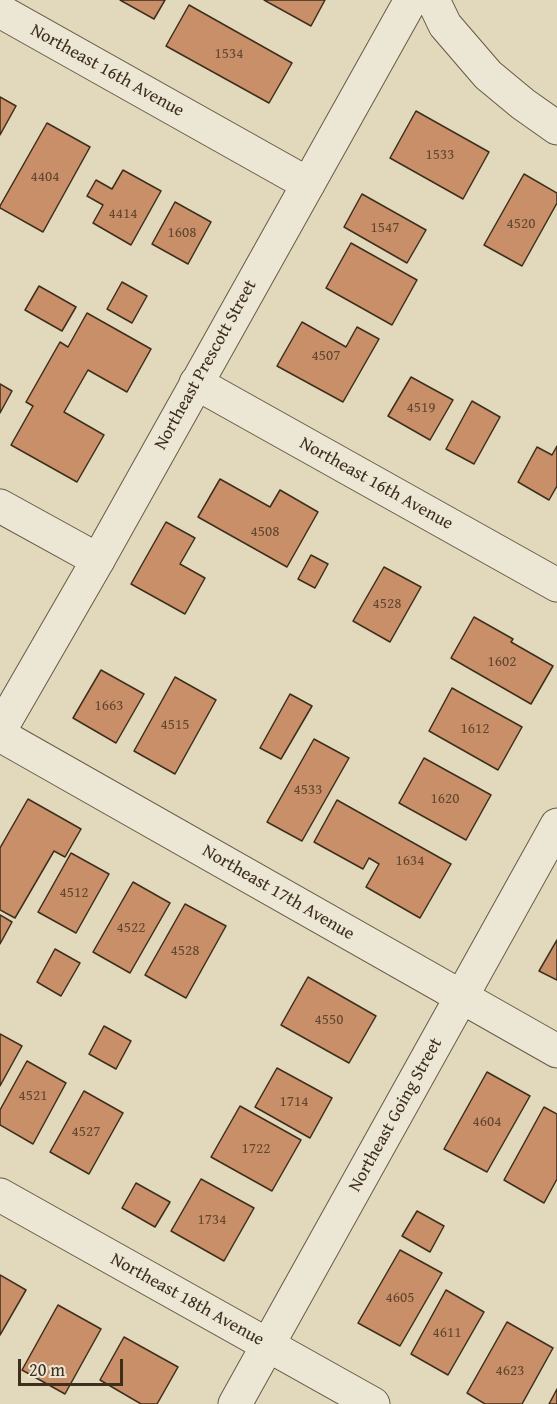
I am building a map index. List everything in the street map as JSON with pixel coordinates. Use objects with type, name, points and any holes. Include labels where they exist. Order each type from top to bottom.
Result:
[{"type":"street","name":"Northeast Prescott Street","points":[[0,730],[98,560],[411,0]]},
{"type":"street","points":[[433,0],[445,25],[488,75],[557,128]]},
{"type":"street","name":"Northeast 16th Avenue","points":[[0,11],[308,184]]},
{"type":"street","name":"Northeast 16th Avenue","points":[[196,383],[557,585]]},
{"type":"street","points":[[0,506],[98,560]]},
{"type":"street","name":"Northeast 17th Avenue","points":[[0,735],[557,1051]]},
{"type":"street","name":"Northeast Going Street","points":[[235,1404],[557,825]]},
{"type":"street","name":"Northeast 18th Avenue","points":[[0,1196],[373,1404]]},
{"type":"building","points":[[120,0],[165,0],[154,19]]},
{"type":"building","points":[[264,0],[325,0],[311,26]]},
{"type":"building","points":[[189,5],[292,63],[269,103],[166,46]]},
{"type":"building","points":[[0,97],[16,106],[0,135]]},
{"type":"building","points":[[416,111],[489,152],[463,199],[390,158]]},
{"type":"building","points":[[47,123],[90,147],[43,232],[0,206]]},
{"type":"building","points":[[123,170],[161,191],[131,245],[93,223],[103,205],[87,196],[96,180],[112,189]]},
{"type":"building","points":[[524,174],[557,193],[557,203],[522,266],[484,245]]},
{"type":"building","points":[[362,194],[426,230],[407,263],[344,227]]},
{"type":"building","points":[[175,202],[211,222],[188,264],[152,244]]},
{"type":"building","points":[[351,243],[417,280],[392,325],[326,288]]},
{"type":"building","points":[[122,282],[147,296],[132,323],[107,309]]},
{"type":"building","points":[[39,286],[76,307],[62,331],[25,310]]},
{"type":"building","points":[[87,313],[151,349],[127,392],[88,370],[64,412],[104,435],[77,482],[11,445],[33,406],[26,402],[60,342],[68,347]]},
{"type":"building","points":[[302,322],[346,347],[357,327],[379,339],[343,402],[277,366]]},
{"type":"building","points":[[411,377],[453,400],[430,440],[388,416]]},
{"type":"building","points":[[0,384],[12,391],[0,413]]},
{"type":"building","points":[[472,401],[500,417],[474,464],[446,449]]},
{"type":"building","points":[[557,446],[557,486],[549,500],[518,482],[537,447],[552,455]]},
{"type":"building","points":[[220,479],[270,507],[280,490],[318,512],[287,567],[198,517]]},
{"type":"building","points":[[166,522],[195,538],[180,564],[205,578],[185,614],[131,584]]},
{"type":"building","points":[[311,555],[328,564],[315,588],[298,579]]},
{"type":"building","points":[[384,567],[421,587],[390,642],[353,621]]},
{"type":"building","points":[[474,617],[513,639],[511,642],[553,666],[531,704],[451,658]]},
{"type":"building","points":[[101,670],[144,694],[116,743],[73,718]]},
{"type":"building","points":[[175,677],[216,700],[175,774],[134,751]]},
{"type":"building","points":[[452,688],[522,727],[498,770],[429,731]]},
{"type":"building","points":[[290,694],[312,706],[281,759],[260,748]]},
{"type":"building","points":[[314,739],[349,758],[302,841],[267,822]]},
{"type":"building","points":[[424,758],[491,795],[466,840],[399,803]]},
{"type":"building","points":[[28,799],[81,829],[65,857],[54,851],[15,918],[0,910],[0,848]]},
{"type":"building","points":[[337,800],[451,864],[420,918],[366,887],[379,864],[369,858],[363,869],[314,842]]},
{"type":"building","points":[[71,853],[109,874],[76,933],[38,912]]},
{"type":"building","points":[[133,882],[170,903],[130,973],[93,952]]},
{"type":"building","points":[[185,904],[226,926],[186,998],[145,975]]},
{"type":"building","points":[[0,915],[12,922],[0,944]]},
{"type":"building","points":[[557,940],[557,980],[539,971]]},
{"type":"building","points":[[55,949],[80,963],[61,996],[37,982]]},
{"type":"building","points":[[308,977],[376,1016],[349,1063],[281,1025]]},
{"type":"building","points":[[104,1026],[131,1041],[116,1069],[89,1054]]},
{"type":"building","points":[[0,1034],[22,1046],[0,1086]]},
{"type":"building","points":[[27,1061],[66,1083],[33,1144],[0,1125],[0,1110]]},
{"type":"building","points":[[277,1068],[332,1098],[310,1138],[255,1107]]},
{"type":"building","points":[[487,1072],[530,1096],[487,1172],[444,1149]]},
{"type":"building","points":[[84,1091],[123,1113],[89,1174],[50,1152]]},
{"type":"building","points":[[240,1106],[301,1140],[272,1191],[211,1157]]},
{"type":"building","points":[[544,1107],[557,1114],[557,1179],[544,1203],[504,1180]]},
{"type":"building","points":[[201,1179],[254,1208],[224,1261],[171,1231]]},
{"type":"building","points":[[136,1183],[170,1202],[155,1227],[122,1208]]},
{"type":"building","points":[[417,1211],[444,1226],[430,1252],[402,1236]]},
{"type":"building","points":[[400,1250],[442,1273],[400,1346],[358,1323]]},
{"type":"building","points":[[0,1275],[26,1290],[0,1335]]},
{"type":"building","points":[[446,1290],[484,1312],[448,1375],[411,1354]]},
{"type":"building","points":[[58,1305],[101,1329],[65,1394],[22,1370]]},
{"type":"building","points":[[507,1322],[553,1348],[522,1404],[485,1404],[467,1393]]},
{"type":"building","points":[[124,1337],[178,1367],[157,1404],[141,1404],[100,1380]]},
{"type":"building","points":[[557,1389],[557,1404],[549,1404]]}]
